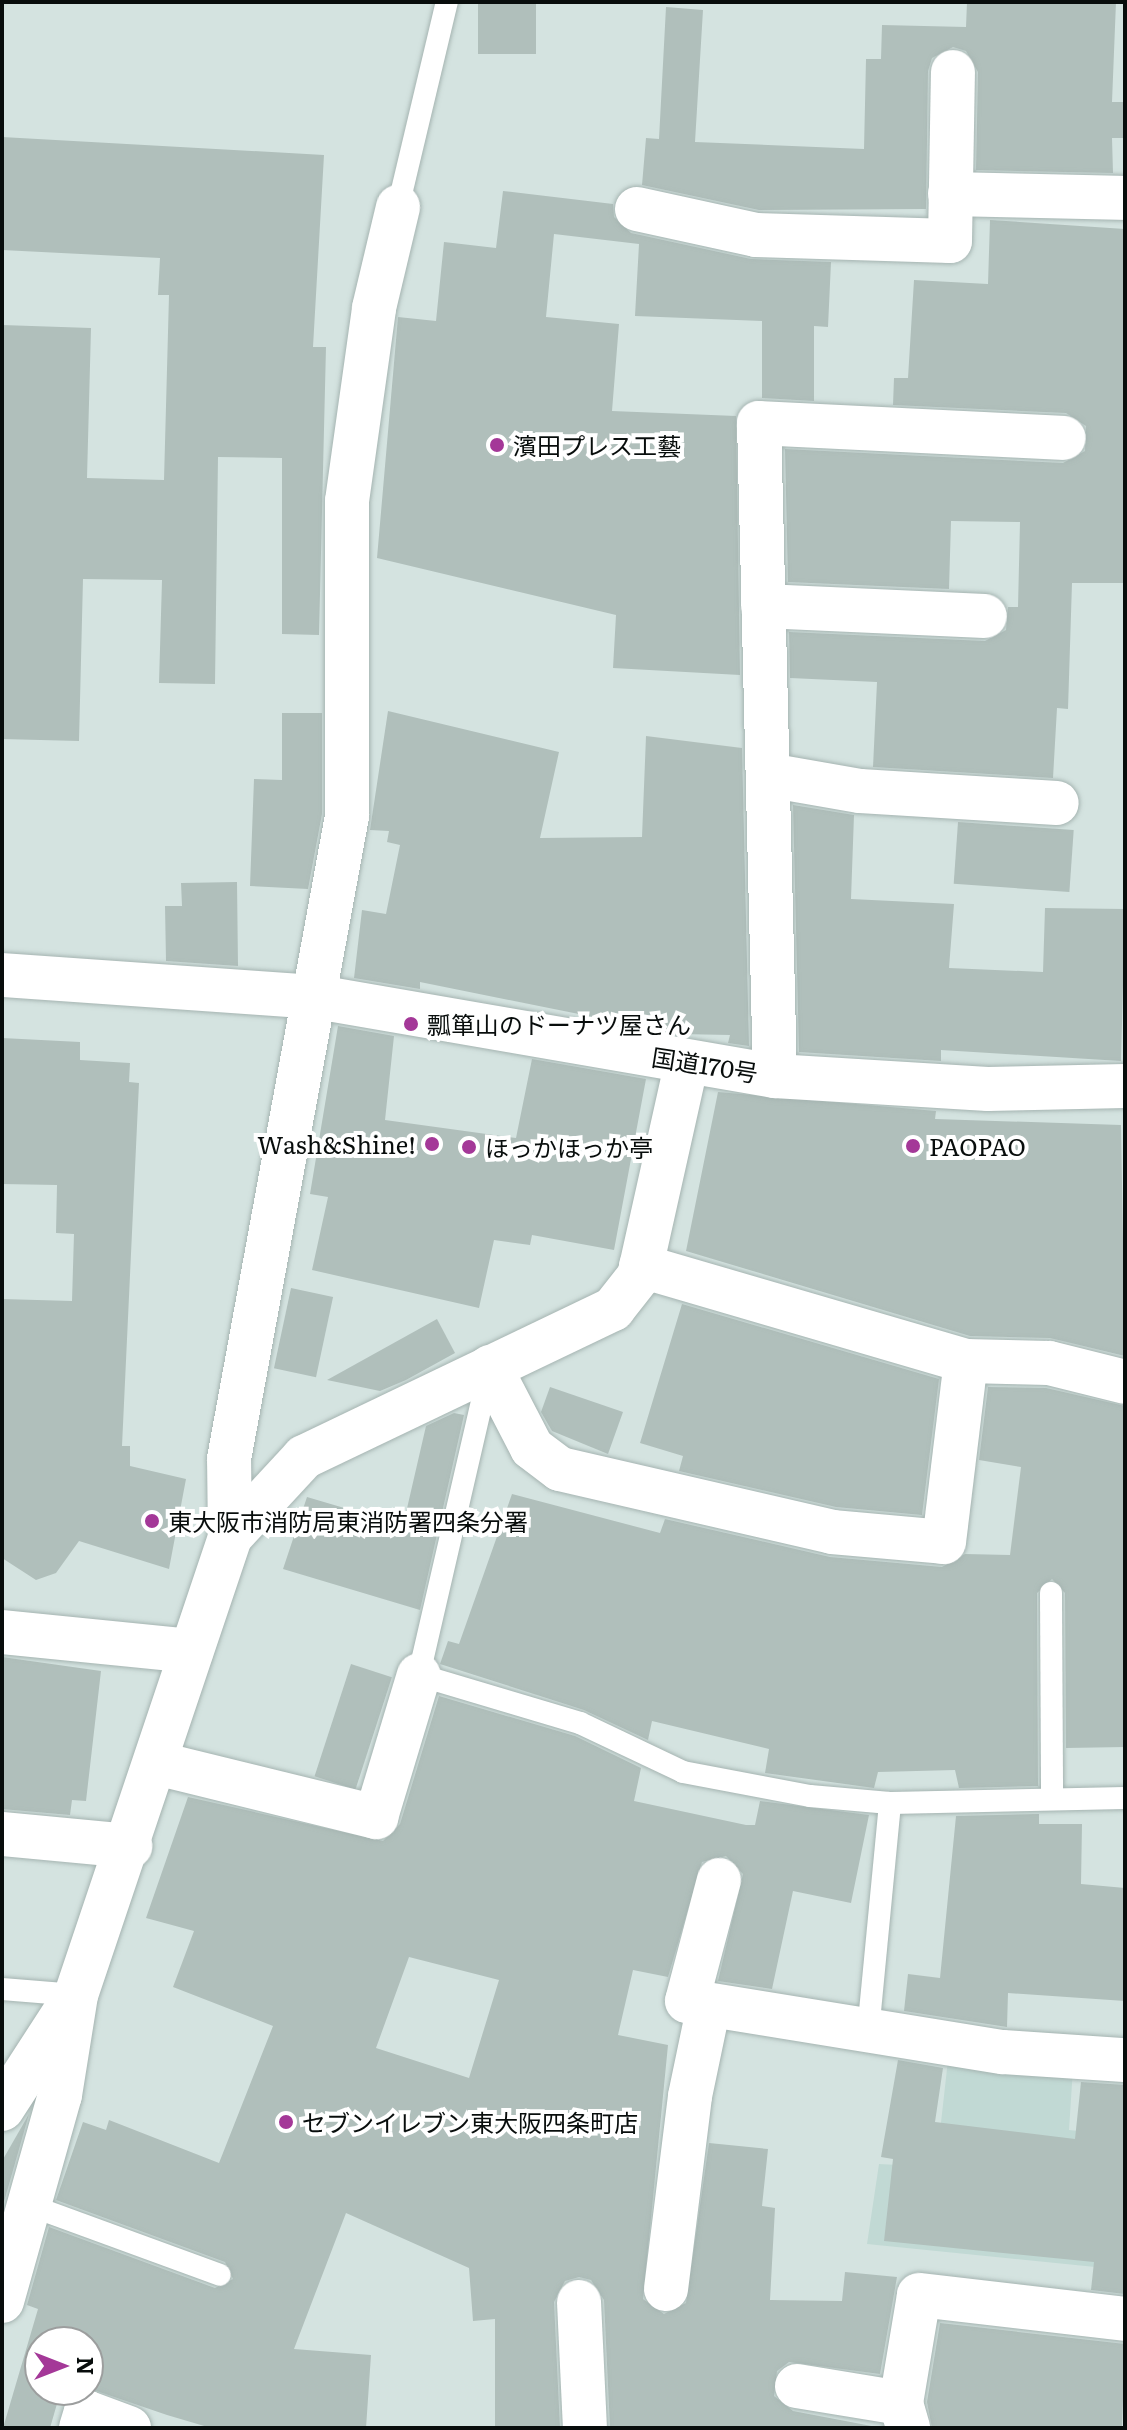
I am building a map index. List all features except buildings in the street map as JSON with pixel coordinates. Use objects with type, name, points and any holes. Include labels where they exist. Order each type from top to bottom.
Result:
[{"type":"main road","points":[[637,209],[756,235],[950,241],[953,72]]},
{"type":"main road","points":[[950,194],[1125,198]]},
{"type":"main road","points":[[2,2301],[60,2095],[76,1995],[130,1846],[230,1537],[229,1459],[317,997],[347,816],[347,501],[374,308],[398,207]]},
{"type":"main road","points":[[775,1076],[759,423],[1064,438]]},
{"type":"main road","points":[[763,606],[985,616]]},
{"type":"main road","points":[[768,775],[860,791],[1057,803]]},
{"type":"main road","name":"国道170号","points":[[2,975],[317,997],[775,1076],[988,1089],[1125,1086]]},
{"type":"main road","points":[[230,1537],[304,1457],[613,1309],[641,1266],[687,1062]]},
{"type":"main road","points":[[641,1266],[966,1361],[1049,1363],[1125,1382]]},
{"type":"main road","points":[[490,1367],[532,1448],[560,1469],[832,1532],[944,1542],[966,1361]]},
{"type":"main road","points":[[2,1632],[191,1651]]},
{"type":"main road","points":[[156,1763],[376,1817],[419,1675]]},
{"type":"main road","points":[[2,1834],[130,1846]]},
{"type":"main road","points":[[719,1880],[687,2001],[868,2032],[1125,2060]]},
{"type":"main road","points":[[4,2102],[76,1995]]},
{"type":"main road","points":[[666,2289],[690,2096],[709,2005]]},
{"type":"main road","points":[[797,2386],[905,2416],[919,2295],[1125,2319]]},
{"type":"main road","points":[[579,2302],[585,2428]]},
{"type":"main road","points":[[81,2428],[86,2412],[129,2428]]},
{"type":"lane","points":[[398,207],[447,2]]},
{"type":"lane","points":[[490,1367],[419,1675],[580,1723],[683,1772],[890,1803],[1052,1795],[1125,1798]]},
{"type":"lane","points":[[1051,1593],[1052,1795]]},
{"type":"lane","points":[[868,2032],[890,1803]]},
{"type":"lane","points":[[2,1989],[76,1995]]},
{"type":"lane","points":[[29,2205],[220,2275]]},
{"type":"shaded area","points":[[948,2060],[1073,2068],[1069,2130],[1125,2136],[1125,2270],[867,2244],[879,2164],[936,2167]]},
{"type":"place","name":"濱田プレス工藝","points":[[497,445]]},
{"type":"place","name":"瓢箪山のドーナツ屋さん","points":[[411,1024]]},
{"type":"place","name":"Wash&Shine!","points":[[432,1144]]},
{"type":"place","name":"PAOPAO","points":[[913,1146]]},
{"type":"place","name":"ほっかほっか亭","points":[[469,1147]]},
{"type":"place","name":"東大阪市消防局東消防署四条分署","points":[[152,1521]]},
{"type":"place","name":"セブンイレブン東大阪四条町店","points":[[286,2122]]}]
